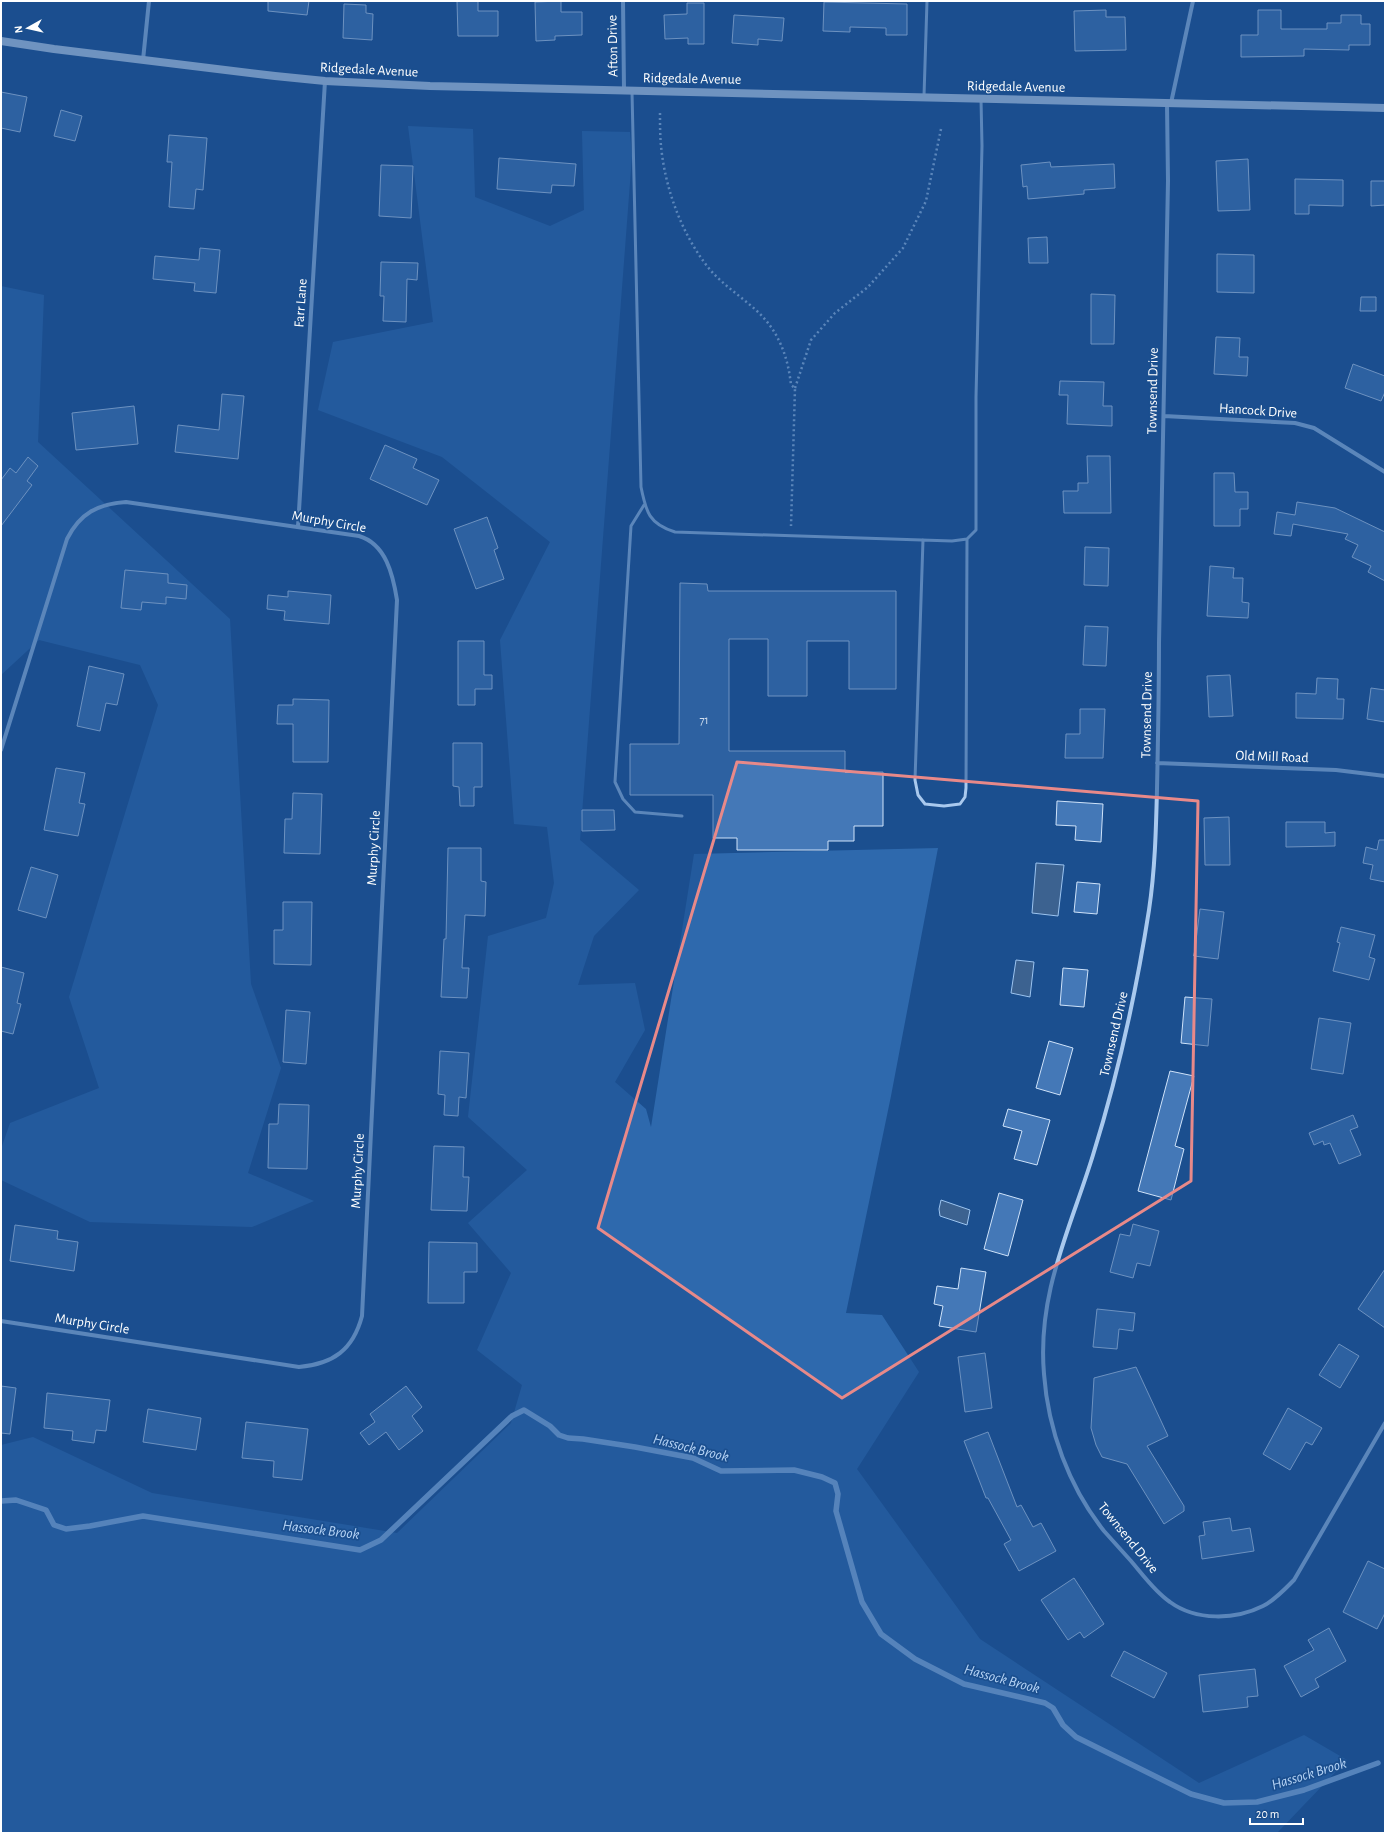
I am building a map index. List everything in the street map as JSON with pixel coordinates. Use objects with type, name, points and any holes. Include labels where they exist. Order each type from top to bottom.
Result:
[{"type":"main road","name":"Ridgedale Avenue","points":[[1,41],[143,60],[326,81],[430,86],[1385,108]]},
{"type":"street","points":[[143,60],[149,1]]},
{"type":"street","name":"Afton Drive","points":[[623,1],[628,90]]},
{"type":"street","name":"Townsend Drive","points":[[1193,1],[1169,104],[1157,763],[1153,879],[1136,991],[1117,1073],[1093,1156],[1062,1248],[1046,1304],[1043,1332],[1044,1372],[1048,1404],[1055,1436],[1066,1466],[1082,1498],[1102,1528],[1160,1593],[1171,1603],[1185,1611],[1205,1616],[1225,1616],[1245,1613],[1263,1606],[1280,1595],[1294,1580],[1385,1423]]},
{"type":"street","name":"Farr Lane","points":[[298,527],[326,81]]},
{"type":"street","name":"Hancock Drive","points":[[1164,416],[1295,423],[1314,428],[1385,472]]},
{"type":"street","name":"Murphy Circle","points":[[1,750],[67,539],[82,518],[95,509],[110,503],[126,502],[359,536],[372,542],[388,565],[394,580],[398,600],[362,1316],[359,1327],[351,1342],[330,1360],[315,1365],[299,1367],[1,1321]]},
{"type":"street","name":"Old Mill Road","points":[[1157,763],[1336,770],[1385,776]]},
{"type":"lane","points":[[923,98],[927,1]]},
{"type":"lane","points":[[628,90],[641,487],[644,504],[650,518],[662,528],[675,532],[952,541],[967,539],[976,530],[976,397],[982,99]]},
{"type":"lane","points":[[644,504],[631,526],[615,782],[623,799],[634,812],[682,816]]},
{"type":"lane","points":[[923,540],[915,780],[918,795],[926,804],[944,806],[960,804],[965,797],[966,788],[967,539]]},
{"type":"path","points":[[660,113],[661,146],[666,176],[681,222],[704,262],[723,284],[758,312],[778,338],[789,366],[791,385],[795,388]]},
{"type":"path","points":[[791,526],[795,388],[811,340],[835,313],[868,287],[903,248],[926,201],[941,129]]},
{"type":"highlighted area","points":[[737,762],[1198,801],[1191,1181],[842,1398],[598,1228]]},
{"type":"shaded area","points":[[408,126],[473,129],[475,197],[550,226],[584,210],[582,131],[630,132],[632,156],[580,840],[639,890],[594,936],[578,985],[635,983],[645,1030],[615,1082],[646,1109],[651,1127],[694,854],[938,848],[891,1096],[846,1313],[882,1315],[919,1372],[857,1469],[980,1639],[1199,1783],[1304,1735],[1347,1760],[1277,1833],[1,1833],[1,1445],[33,1437],[152,1493],[397,1533],[511,1423],[522,1385],[477,1350],[511,1273],[468,1223],[527,1170],[468,1117],[488,936],[546,918],[554,883],[547,827],[514,824],[500,640],[550,542],[442,457],[318,410],[333,342],[433,322]]},
{"type":"shaded area","points":[[1,286],[44,295],[38,442],[230,619],[251,984],[281,1068],[248,1173],[314,1201],[252,1227],[90,1222],[1,1180],[1,1149],[10,1123],[99,1088],[69,997],[158,705],[140,665],[39,640],[1,675]]},
{"type":"shaded area","points":[[1036,863],[1064,865],[1058,916],[1032,913]]},
{"type":"shaded area","points":[[1016,960],[1034,962],[1030,997],[1011,993]]},
{"type":"shaded area","points":[[941,1200],[970,1210],[967,1225],[940,1216],[939,1209]]},
{"type":"building","points":[[268,1],[309,1],[307,15],[268,11]]},
{"type":"building","points":[[457,1],[478,1],[478,11],[498,11],[498,36],[458,36]]},
{"type":"building","points":[[561,1],[561,12],[582,12],[582,35],[555,36],[555,40],[536,41],[535,2]]},
{"type":"building","points":[[824,2],[907,4],[907,35],[886,35],[886,28],[850,27],[850,32],[823,31]]},
{"type":"building","points":[[687,3],[704,3],[704,44],[688,44],[688,38],[665,39],[664,15],[687,14]]},
{"type":"building","points":[[344,4],[366,5],[366,13],[373,14],[372,40],[343,38]]},
{"type":"building","points":[[1106,10],[1106,17],[1125,17],[1126,50],[1075,51],[1074,11]]},
{"type":"building","points":[[1258,10],[1281,10],[1281,29],[1327,29],[1327,23],[1341,23],[1341,15],[1361,15],[1361,24],[1370,24],[1370,45],[1349,45],[1349,50],[1304,49],[1304,56],[1241,57],[1241,35],[1258,35]]},
{"type":"building","points":[[734,15],[784,18],[782,41],[758,39],[758,45],[732,43]]},
{"type":"building","points":[[1,92],[27,97],[20,132],[1,128]]},
{"type":"building","points":[[61,110],[82,116],[75,141],[54,136]]},
{"type":"building","points":[[169,135],[207,138],[203,190],[196,189],[194,209],[169,207],[172,162],[167,162]]},
{"type":"building","points":[[499,158],[576,164],[574,186],[552,185],[551,193],[497,189]]},
{"type":"building","points":[[1248,159],[1250,210],[1218,211],[1216,161]]},
{"type":"building","points":[[1050,162],[1051,167],[1114,164],[1115,188],[1084,190],[1084,194],[1028,199],[1027,186],[1023,187],[1021,165]]},
{"type":"building","points":[[381,165],[413,166],[411,218],[379,216]]},
{"type":"building","points":[[1295,179],[1343,180],[1343,206],[1309,205],[1309,214],[1295,214]]},
{"type":"building","points":[[1371,181],[1385,181],[1385,205],[1371,206]]},
{"type":"building","points":[[1047,237],[1048,263],[1029,263],[1028,238]]},
{"type":"building","points":[[200,248],[220,250],[216,293],[194,291],[195,283],[153,279],[155,256],[199,260]]},
{"type":"building","points":[[1217,254],[1254,255],[1254,293],[1217,292]]},
{"type":"building","points":[[381,262],[418,263],[417,280],[407,279],[406,322],[383,321],[384,296],[380,296]]},
{"type":"building","points":[[1091,294],[1115,295],[1114,344],[1091,344]]},
{"type":"building","points":[[1361,297],[1376,297],[1376,311],[1360,311]]},
{"type":"building","points":[[1216,337],[1240,338],[1239,357],[1248,357],[1247,376],[1214,374]]},
{"type":"building","points":[[1353,364],[1385,376],[1385,392],[1381,401],[1345,388]]},
{"type":"building","points":[[1060,381],[1104,382],[1103,406],[1112,406],[1112,426],[1067,424],[1068,395],[1059,395]]},
{"type":"building","points":[[222,394],[244,396],[238,459],[175,452],[178,425],[219,430]]},
{"type":"building","points":[[134,406],[138,444],[76,450],[72,413]]},
{"type":"building","points":[[385,445],[417,459],[413,468],[439,480],[427,505],[370,479]]},
{"type":"building","points":[[1087,456],[1110,456],[1111,513],[1064,513],[1063,491],[1078,491],[1078,483],[1088,483]]},
{"type":"building","points":[[28,457],[38,466],[27,481],[32,485],[1,526],[1,480],[10,468],[16,473]]},
{"type":"building","points":[[1214,473],[1234,473],[1235,492],[1248,492],[1248,509],[1240,509],[1240,526],[1214,526]]},
{"type":"building","points":[[1297,502],[1335,508],[1385,532],[1385,581],[1368,572],[1371,566],[1352,557],[1358,545],[1345,539],[1348,534],[1293,524],[1291,536],[1274,534],[1277,512],[1295,515]]},
{"type":"building","points":[[487,517],[498,548],[494,550],[504,579],[476,589],[454,529]]},
{"type":"building","points":[[1085,547],[1109,548],[1108,586],[1084,585]]},
{"type":"building","points":[[1210,566],[1234,568],[1233,578],[1243,578],[1242,602],[1249,603],[1248,618],[1207,616]]},
{"type":"building","points":[[125,570],[168,574],[168,583],[187,585],[186,599],[166,597],[166,604],[142,602],[141,610],[121,608]]},
{"type":"building","points":[[680,583],[707,584],[708,591],[896,591],[896,689],[849,689],[849,641],[807,641],[807,696],[768,696],[768,639],[729,639],[729,751],[845,751],[845,772],[883,772],[883,826],[854,826],[854,841],[828,841],[828,850],[737,850],[737,838],[713,838],[713,795],[630,795],[630,744],[679,744]]},
{"type":"building","points":[[288,591],[331,595],[329,624],[284,620],[285,611],[267,609],[268,595],[288,597]]},
{"type":"building","points":[[1085,626],[1108,627],[1106,666],[1083,665]]},
{"type":"building","points":[[458,641],[484,641],[484,675],[492,675],[492,689],[475,689],[475,705],[458,705]]},
{"type":"building","points":[[89,666],[124,674],[117,705],[106,703],[100,731],[77,726]]},
{"type":"building","points":[[1230,675],[1233,716],[1209,717],[1207,676]]},
{"type":"building","points":[[1317,678],[1338,679],[1337,699],[1344,699],[1343,719],[1296,718],[1296,693],[1316,694]]},
{"type":"building","points":[[1371,688],[1385,690],[1385,722],[1367,719]]},
{"type":"building","points":[[293,699],[329,700],[328,762],[293,762],[293,724],[277,724],[278,705],[293,705]]},
{"type":"building","points":[[1080,709],[1105,709],[1103,758],[1065,758],[1066,734],[1080,734]]},
{"type":"building","points":[[453,743],[482,743],[482,787],[474,787],[474,806],[460,806],[459,787],[453,786]]},
{"type":"building","points":[[56,768],[85,773],[79,803],[85,804],[78,836],[44,830]]},
{"type":"building","points":[[293,793],[322,794],[320,854],[284,853],[285,819],[292,819]]},
{"type":"building","points":[[1057,801],[1103,804],[1101,842],[1075,840],[1076,826],[1056,825]]},
{"type":"building","points":[[582,810],[614,810],[615,830],[582,831]]},
{"type":"building","points":[[1229,817],[1230,865],[1205,865],[1204,818]]},
{"type":"building","points":[[1286,822],[1325,822],[1325,833],[1335,832],[1335,846],[1286,847]]},
{"type":"building","points":[[1379,840],[1385,840],[1385,882],[1370,879],[1373,865],[1363,863],[1366,847],[1377,850]]},
{"type":"building","points":[[448,848],[481,848],[481,881],[486,882],[485,916],[465,915],[462,968],[469,968],[467,998],[441,997],[444,939],[446,939]]},
{"type":"building","points":[[31,867],[58,875],[46,918],[18,910]]},
{"type":"building","points":[[1077,882],[1100,884],[1097,914],[1074,912]]},
{"type":"building","points":[[283,902],[312,902],[311,965],[274,964],[274,930],[283,930]]},
{"type":"building","points":[[1200,909],[1224,912],[1218,959],[1194,956]]},
{"type":"building","points":[[1341,927],[1375,935],[1369,957],[1375,959],[1369,980],[1333,971],[1340,943],[1337,942]]},
{"type":"building","points":[[1,967],[24,973],[17,1003],[21,1004],[13,1034],[1,1031]]},
{"type":"building","points":[[1063,968],[1088,970],[1084,1007],[1060,1005]]},
{"type":"building","points":[[1185,997],[1212,999],[1208,1046],[1181,1043]]},
{"type":"building","points":[[286,1010],[310,1012],[306,1064],[283,1062]]},
{"type":"building","points":[[1319,1018],[1351,1023],[1343,1074],[1311,1069]]},
{"type":"building","points":[[1049,1041],[1073,1048],[1060,1095],[1036,1088]]},
{"type":"building","points":[[440,1051],[469,1053],[466,1098],[459,1097],[458,1116],[444,1115],[445,1095],[438,1094]]},
{"type":"building","points":[[1170,1071],[1194,1076],[1175,1146],[1184,1149],[1171,1200],[1138,1191]]},
{"type":"building","points":[[279,1104],[309,1105],[307,1169],[268,1168],[269,1124],[278,1124]]},
{"type":"building","points":[[1008,1109],[1050,1120],[1037,1165],[1014,1159],[1022,1131],[1003,1126]]},
{"type":"building","points":[[1353,1115],[1358,1127],[1350,1130],[1361,1155],[1339,1164],[1330,1143],[1324,1145],[1323,1141],[1314,1145],[1309,1133]]},
{"type":"building","points":[[434,1146],[464,1147],[463,1177],[469,1177],[467,1211],[431,1210]]},
{"type":"building","points":[[999,1193],[1023,1200],[1008,1256],[984,1249]]},
{"type":"building","points":[[1133,1224],[1159,1231],[1150,1266],[1137,1263],[1133,1278],[1110,1272],[1120,1234],[1130,1236]]},
{"type":"building","points":[[15,1225],[58,1231],[57,1239],[78,1242],[74,1271],[10,1261]]},
{"type":"building","points":[[429,1242],[477,1243],[477,1272],[464,1272],[464,1303],[428,1303]]},
{"type":"building","points":[[961,1268],[986,1272],[976,1332],[939,1326],[943,1306],[934,1304],[937,1286],[958,1289]]},
{"type":"building","points":[[1385,1269],[1385,1328],[1358,1309]]},
{"type":"building","points":[[1097,1309],[1135,1313],[1133,1331],[1119,1329],[1117,1349],[1093,1347]]},
{"type":"building","points":[[1339,1344],[1359,1356],[1340,1388],[1319,1375]]},
{"type":"building","points":[[985,1353],[992,1408],[965,1412],[958,1357]]},
{"type":"building","points":[[1136,1367],[1168,1436],[1147,1446],[1184,1506],[1184,1511],[1164,1524],[1127,1464],[1102,1457],[1096,1445],[1091,1428],[1094,1378]]},
{"type":"building","points":[[1,1386],[16,1388],[10,1434],[1,1433]]},
{"type":"building","points":[[406,1386],[422,1407],[412,1416],[423,1431],[399,1450],[386,1432],[369,1445],[360,1433],[375,1422],[370,1414]]},
{"type":"building","points":[[47,1393],[110,1400],[106,1431],[96,1430],[94,1443],[72,1440],[73,1431],[44,1428]]},
{"type":"building","points":[[1288,1408],[1322,1428],[1312,1445],[1306,1442],[1290,1470],[1263,1454]]},
{"type":"building","points":[[148,1409],[201,1418],[196,1450],[143,1442]]},
{"type":"building","points":[[246,1422],[308,1429],[302,1480],[273,1477],[274,1461],[242,1458]]},
{"type":"building","points":[[988,1432],[1017,1507],[1021,1505],[1033,1527],[1041,1523],[1056,1551],[1019,1571],[1004,1544],[1011,1540],[988,1498],[986,1498],[964,1441]]},
{"type":"building","points":[[1230,1518],[1232,1531],[1250,1528],[1254,1551],[1202,1559],[1199,1536],[1205,1535],[1203,1522]]},
{"type":"building","points":[[1368,1561],[1385,1569],[1385,1613],[1377,1629],[1343,1612]]},
{"type":"building","points":[[1074,1578],[1104,1624],[1084,1638],[1080,1632],[1068,1640],[1041,1600]]},
{"type":"building","points":[[1329,1628],[1346,1661],[1315,1679],[1319,1687],[1301,1697],[1284,1666],[1314,1650],[1308,1640]]},
{"type":"building","points":[[1124,1651],[1167,1673],[1154,1698],[1111,1676]]},
{"type":"building","points":[[1255,1669],[1258,1696],[1247,1697],[1248,1707],[1203,1712],[1199,1675]]},
{"type":"waterway","name":"Hassock Brook","points":[[1,1501],[16,1500],[46,1510],[54,1525],[66,1529],[143,1516],[360,1550],[381,1540],[512,1416],[524,1410],[550,1426],[559,1435],[568,1438],[635,1447],[693,1458],[721,1471],[794,1470],[822,1477],[835,1483],[838,1494],[836,1511],[862,1602],[881,1634],[915,1659],[964,1684],[1045,1703],[1053,1708],[1063,1725],[1076,1737],[1191,1794],[1224,1803],[1257,1802],[1304,1790],[1378,1763]]}]
